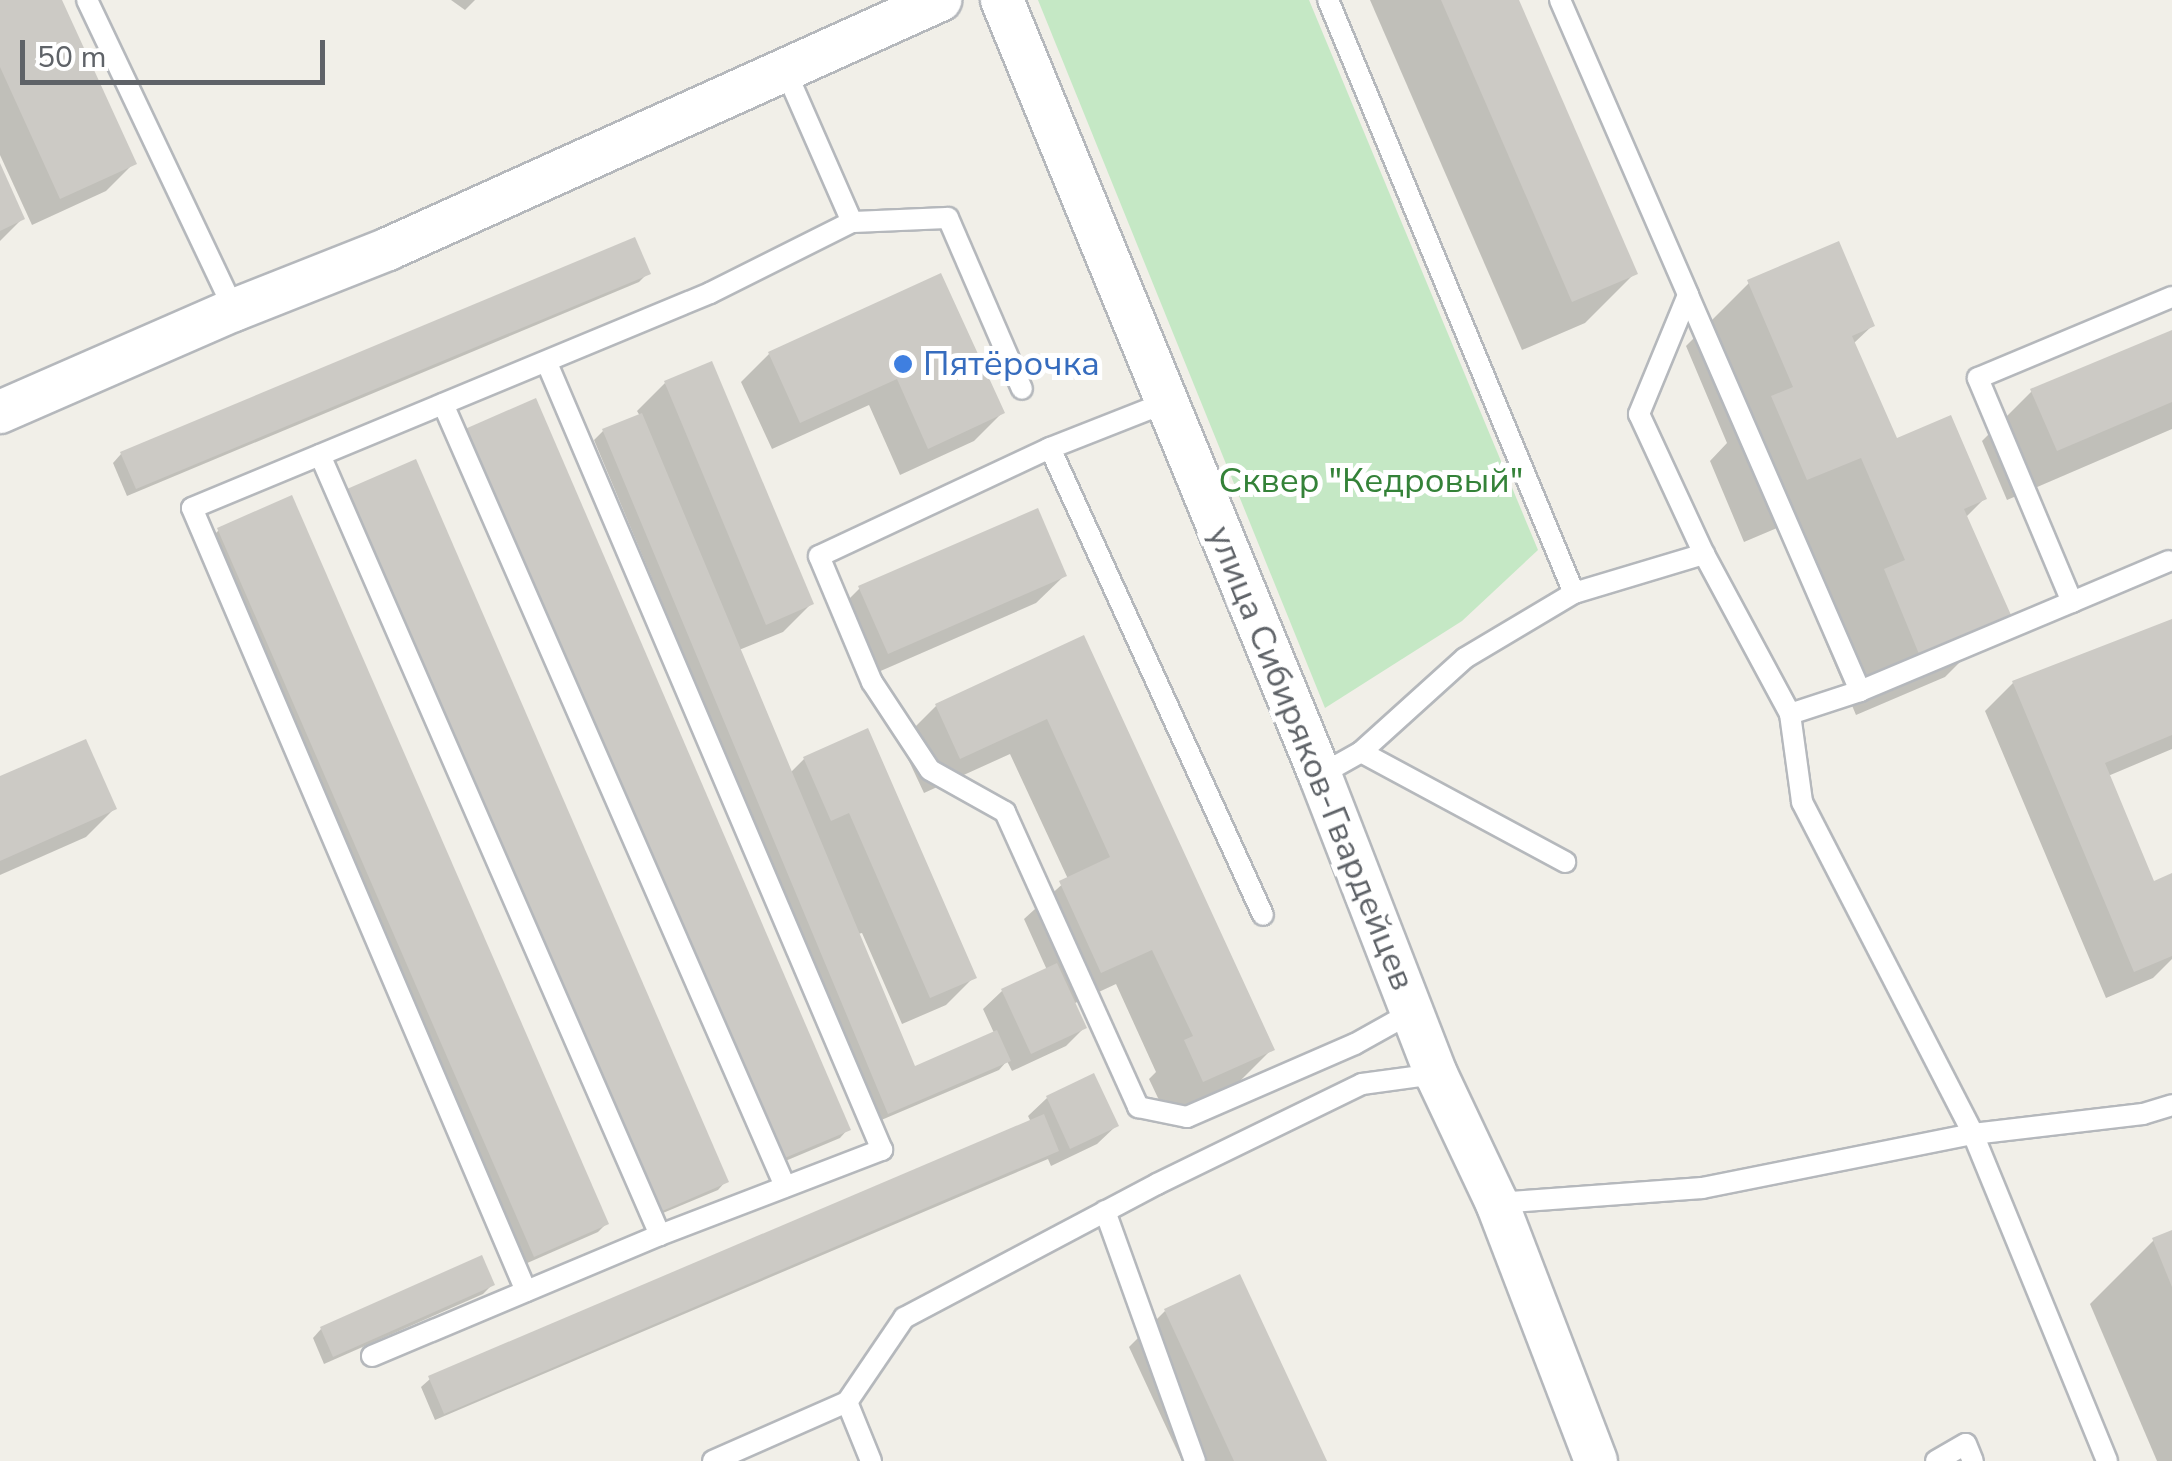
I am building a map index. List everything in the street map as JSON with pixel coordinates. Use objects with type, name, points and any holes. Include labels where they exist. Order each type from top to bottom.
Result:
[{"type":"street","points":[[0,412],[234,310],[388,249],[784,67],[940,0]]},
{"type":"street","name":"улица Сибиряков-Гвардейцев","points":[[1002,0],[1320,775],[1436,1074],[1496,1203],[1596,1461]]},
{"type":"lane","points":[[87,0],[234,310]]},
{"type":"lane","points":[[1328,0],[1574,593]]},
{"type":"lane","points":[[1560,0],[1860,690]]},
{"type":"lane","points":[[784,67],[852,222]]},
{"type":"lane","points":[[526,1290],[192,508],[710,293],[852,222],[948,218],[1022,389]]},
{"type":"lane","points":[[1688,295],[1638,414],[1704,554],[1790,714],[1802,802],[1973,1134],[2107,1461]]},
{"type":"lane","points":[[2072,602],[1978,378],[2172,297]]},
{"type":"lane","points":[[372,1356],[660,1235],[882,1150],[546,363]]},
{"type":"lane","points":[[1167,402],[1050,448],[819,556],[872,682],[930,770],[1004,812],[1138,1107],[1186,1117],[1356,1044],[1414,1012]]},
{"type":"lane","points":[[443,404],[785,1186]]},
{"type":"lane","points":[[1050,448],[1263,916]]},
{"type":"lane","points":[[320,455],[660,1235]]},
{"type":"lane","points":[[1320,775],[1361,752],[1465,658],[1574,593],[1704,554]]},
{"type":"lane","points":[[1790,714],[1860,690],[2169,561]]},
{"type":"lane","points":[[1361,752],[1565,862]]},
{"type":"lane","points":[[713,1461],[847,1402],[904,1318],[1362,1084],[1436,1074]]},
{"type":"lane","points":[[1496,1203],[1702,1188],[1973,1134],[2143,1114],[2172,1105]]},
{"type":"lane","points":[[1105,1212],[1195,1461]]},
{"type":"lane","points":[[847,1402],[871,1461]]},
{"type":"lane","points":[[1936,1461],[1966,1444],[1973,1461]]},
{"type":"green space","name":"Сквер \"Кедровый\"","points":[[1038,0],[1309,0],[1538,550],[1462,621],[1325,708]]},
{"type":"building","points":[[0,0],[62,0],[137,164],[60,199],[0,67]]},
{"type":"building","points":[[1441,0],[1519,0],[1638,274],[1572,302]]},
{"type":"building","points":[[0,163],[25,219],[0,231]]},
{"type":"building","points":[[635,237],[651,274],[136,489],[120,452]]},
{"type":"building","points":[[1839,241],[1875,326],[1852,336],[1897,438],[1951,415],[1987,499],[1964,509],[2011,615],[1919,654],[1884,569],[1905,560],[1861,458],[1807,480],[1771,396],[1793,387],[1747,280]]},
{"type":"building","points":[[941,273],[1005,413],[928,449],[897,379],[800,423],[768,352]]},
{"type":"building","points":[[2172,330],[2172,402],[2057,451],[2030,389]]},
{"type":"building","points":[[712,361],[814,604],[766,625],[664,381]]},
{"type":"building","points":[[536,398],[851,1130],[780,1160],[465,429]]},
{"type":"building","points":[[642,413],[915,1066],[997,1030],[1011,1061],[888,1114],[602,429]]},
{"type":"building","points":[[416,459],[729,1182],[660,1212],[347,489]]},
{"type":"building","points":[[292,495],[609,1224],[534,1257],[217,528]]},
{"type":"building","points":[[1038,508],[1067,576],[888,654],[858,586]]},
{"type":"building","points":[[2172,619],[2172,735],[2105,763],[2154,881],[2172,873],[2172,956],[2134,972],[2012,681]]},
{"type":"building","points":[[1084,635],[1275,1050],[1203,1082],[1184,1040],[1193,1036],[1152,950],[1101,973],[1059,881],[1110,857],[1047,719],[960,759],[935,704]]},
{"type":"building","points":[[868,728],[977,978],[930,998],[849,813],[831,821],[803,757]]},
{"type":"building","points":[[86,739],[117,809],[0,861],[0,776]]},
{"type":"building","points":[[1057,963],[1087,1028],[1031,1054],[1001,989]]},
{"type":"building","points":[[1094,1073],[1119,1126],[1070,1149],[1046,1096]]},
{"type":"building","points":[[1044,1114],[1059,1151],[444,1414],[428,1376]]},
{"type":"building","points":[[2172,1230],[2172,1287],[2152,1238]]},
{"type":"building","points":[[482,1255],[495,1285],[333,1357],[320,1327]]},
{"type":"building","points":[[1240,1274],[1327,1461],[1234,1461],[1164,1309]]},
{"type":"place","name":"Пятёрочка","points":[[903,364]]}]
